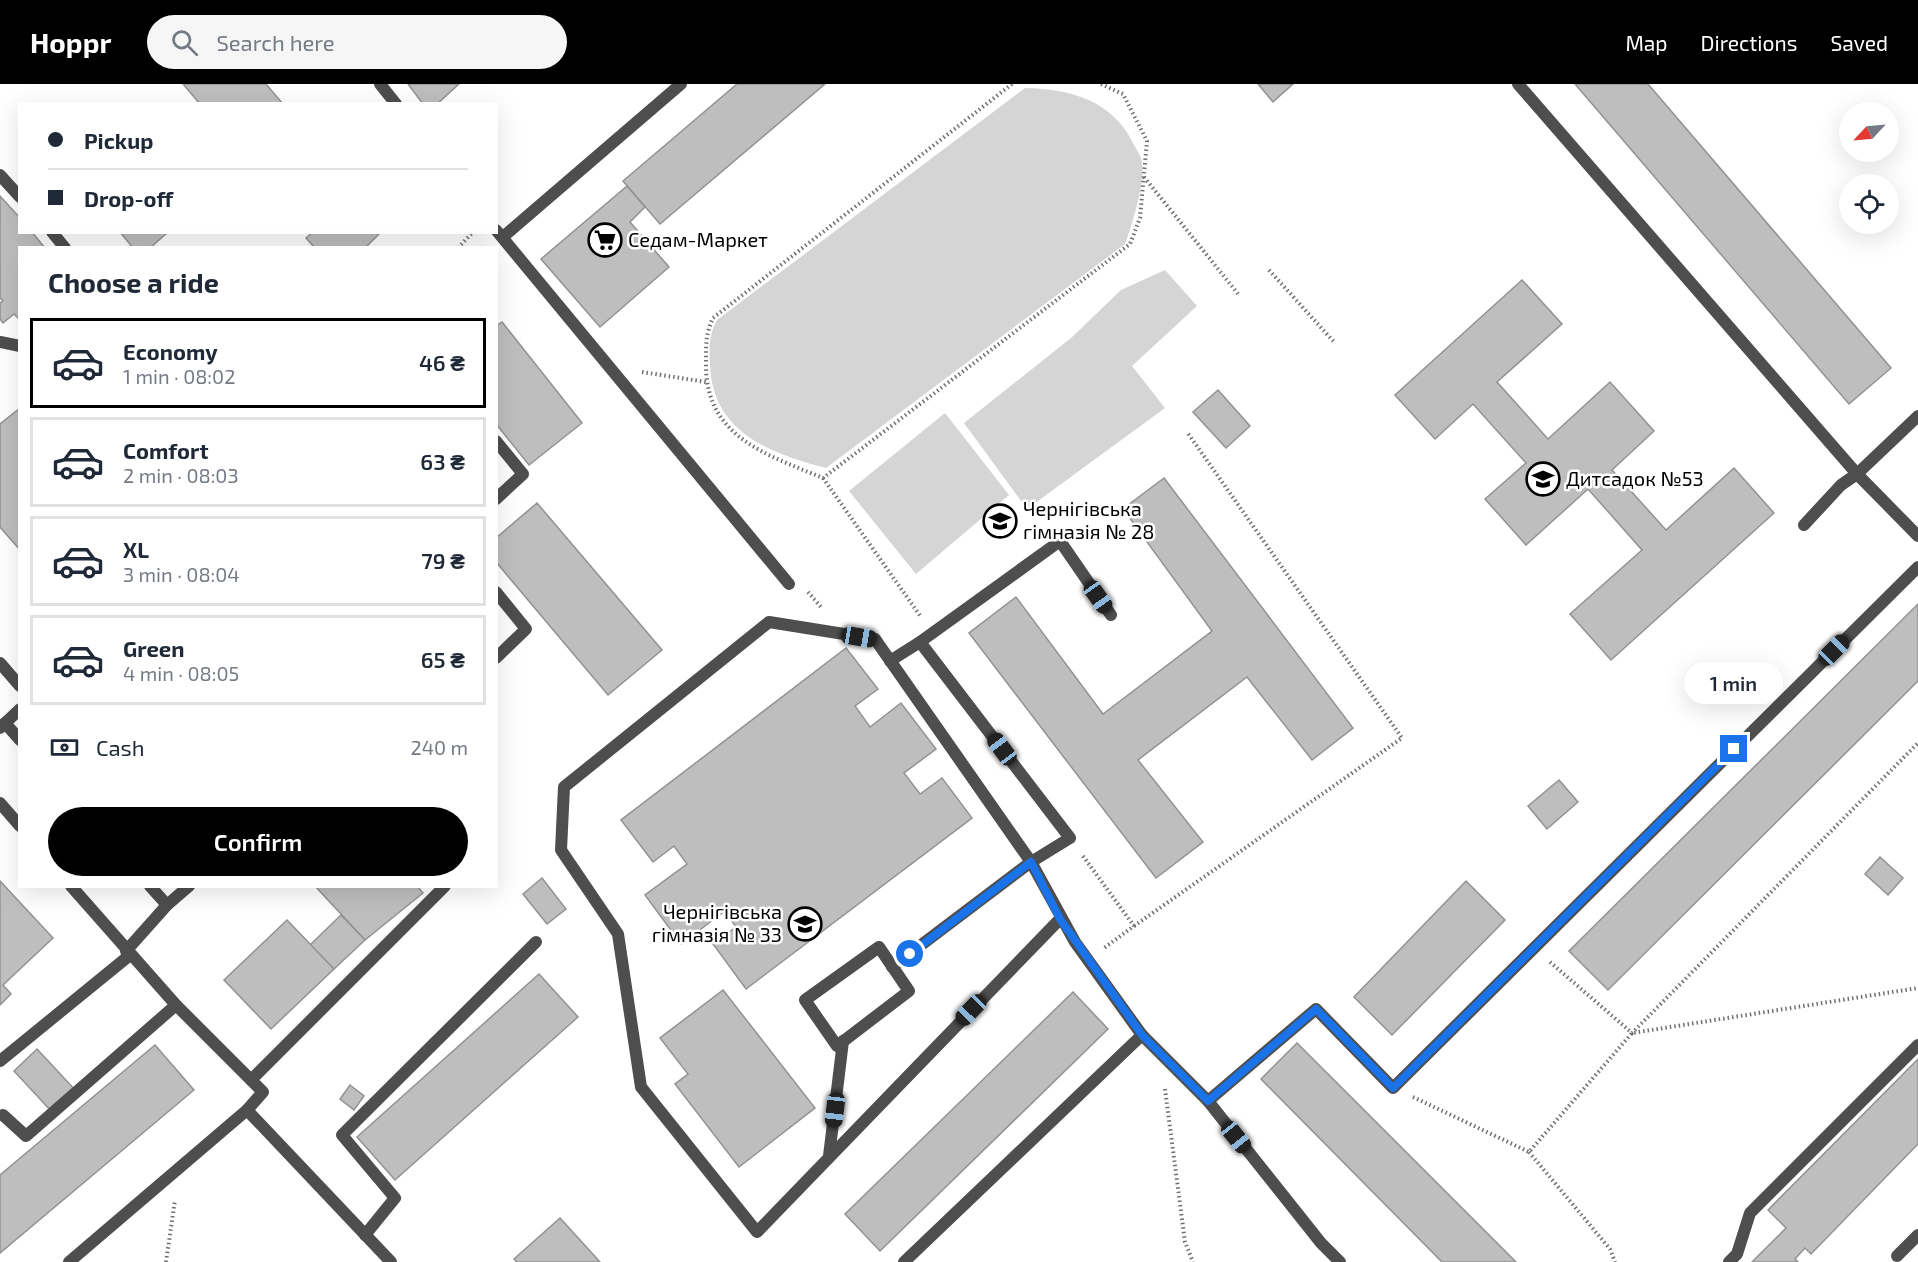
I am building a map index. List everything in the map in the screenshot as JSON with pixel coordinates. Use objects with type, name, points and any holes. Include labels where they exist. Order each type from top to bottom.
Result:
[{"type":"lane","points":[[380,84],[394,102]]},
{"type":"lane","points":[[681,84],[500,233],[789,584]]},
{"type":"lane","points":[[1518,84],[1857,474],[1918,536]]},
{"type":"lane","points":[[0,175],[18,195]]},
{"type":"lane","points":[[54,234],[63,246]]},
{"type":"lane","points":[[0,342],[18,346]]},
{"type":"lane","points":[[1804,525],[1841,485],[1857,474],[1918,416]]},
{"type":"lane","points":[[498,443],[523,474],[498,497]]},
{"type":"lane","points":[[890,661],[1060,542],[1111,615]]},
{"type":"lane","points":[[1208,1101],[1316,1009],[1393,1088],[1918,567]]},
{"type":"lane","points":[[498,594],[526,629],[498,656]]},
{"type":"lane","points":[[1060,919],[757,1232],[641,1088],[618,934],[561,850],[564,787],[770,622],[875,639],[1031,862],[1060,919],[1142,1035],[1208,1101],[1321,1243],[1340,1262]]},
{"type":"lane","points":[[892,967],[1031,862],[1070,838],[920,642]]},
{"type":"lane","points":[[0,663],[18,684]]},
{"type":"lane","points":[[18,711],[2,726],[18,738]]},
{"type":"lane","points":[[0,803],[18,824]]},
{"type":"lane","points":[[69,1262],[247,1110],[263,1092],[176,1005],[73,888]]},
{"type":"lane","points":[[152,888],[167,905]]},
{"type":"lane","points":[[0,1061],[128,953],[167,905],[187,888]]},
{"type":"lane","points":[[251,1080],[443,888]]},
{"type":"lane","points":[[365,1234],[394,1198],[342,1135],[536,942]]},
{"type":"lane","points":[[879,947],[892,967],[909,991],[837,1046],[805,1000],[879,947]]},
{"type":"lane","points":[[1,1114],[26,1136],[176,1005]]},
{"type":"lane","points":[[904,1262],[1142,1035]]},
{"type":"lane","points":[[829,1156],[843,1041]]},
{"type":"lane","points":[[1730,1262],[1737,1254],[1750,1213],[1918,1045]]},
{"type":"lane","points":[[247,1110],[391,1262]]},
{"type":"lane","points":[[1897,1256],[1918,1235]]},
{"type":"path","points":[[932,633],[823,478],[760,452],[724,425],[706,382],[705,335],[713,318],[1012,84]]},
{"type":"path","points":[[823,478],[1130,244],[1140,218],[1146,141],[1123,94],[1101,84]]},
{"type":"path","points":[[1143,177],[1239,295]]},
{"type":"path","points":[[460,246],[471,234]]},
{"type":"path","points":[[1269,270],[1335,343]]},
{"type":"path","points":[[633,371],[706,382]]},
{"type":"path","points":[[1088,960],[1402,738],[1187,432]]},
{"type":"path","points":[[1529,1152],[1632,1033],[1918,743]]},
{"type":"path","points":[[1070,838],[1134,926]]},
{"type":"path","points":[[1534,948],[1632,1033],[1918,988]]},
{"type":"path","points":[[1161,1054],[1185,1242],[1193,1262]]},
{"type":"path","points":[[1393,1088],[1529,1152],[1610,1249],[1615,1262]]},
{"type":"path","points":[[166,1262],[180,1167]]},
{"type":"shaded area","points":[[1025,88],[1058,91],[1088,100],[1114,116],[1124,128],[1142,161],[1142,182],[1125,244],[826,468],[784,455],[747,436],[721,407],[713,387],[710,347],[712,331],[717,320]]},
{"type":"shaded area","points":[[1165,270],[1197,306],[1132,366],[1165,408],[1027,509],[964,423],[1071,338],[1121,290]]},
{"type":"shaded area","points":[[945,413],[1009,495],[916,574],[849,491]]},
{"type":"building","points":[[183,84],[266,84],[281,102],[198,102]]},
{"type":"building","points":[[408,84],[459,84],[439,102],[422,102]]},
{"type":"building","points":[[737,84],[825,84],[660,224],[623,181]]},
{"type":"building","points":[[1258,84],[1293,84],[1273,102]]},
{"type":"building","points":[[1575,84],[1648,84],[1891,368],[1849,404]]},
{"type":"building","name":"Седам-Маркет","points":[[627,186],[645,207],[630,222],[669,267],[600,327],[541,259]]},
{"type":"building","points":[[0,196],[18,216],[18,234],[34,234],[43,246],[18,246],[18,318],[14,314],[3,323],[0,319],[0,303],[3,301],[0,298]]},
{"type":"building","points":[[122,234],[166,234],[152,246],[131,246]]},
{"type":"building","points":[[311,234],[379,234],[367,246],[313,246],[306,238]]},
{"type":"building","points":[[1522,280],[1562,324],[1497,382],[1548,439],[1610,382],[1654,431],[1612,470],[1666,530],[1734,468],[1774,513],[1611,660],[1570,614],[1642,550],[1588,489],[1526,545],[1485,499],[1526,463],[1473,404],[1435,439],[1395,395]]},
{"type":"building","points":[[502,322],[582,423],[529,465],[498,426],[498,325]]},
{"type":"building","points":[[1218,390],[1250,426],[1226,448],[1193,412]]},
{"type":"building","points":[[18,410],[18,548],[0,527],[0,424]]},
{"type":"building","points":[[1164,478],[1353,728],[1312,760],[1247,677],[1138,760],[1203,842],[1156,878],[969,633],[1016,597],[1103,714],[1212,631],[1123,509]]},
{"type":"building","points":[[537,503],[662,650],[608,695],[498,564],[498,536]]},
{"type":"building","points":[[1918,604],[1918,681],[1608,990],[1569,951]]},
{"type":"building","points":[[846,648],[878,689],[855,706],[870,727],[901,703],[936,749],[904,773],[920,794],[942,778],[972,818],[746,989],[713,944],[736,927],[725,911],[681,944],[645,895],[687,864],[674,846],[653,862],[621,820]]},
{"type":"building","points":[[1559,780],[1578,802],[1547,829],[1528,806]]},
{"type":"building","points":[[1880,857],[1903,878],[1888,895],[1865,874]]},
{"type":"building","points":[[542,878],[566,909],[547,924],[523,894]]},
{"type":"building","points":[[0,881],[53,938],[3,985],[11,994],[0,1005]]},
{"type":"building","points":[[1466,881],[1505,920],[1392,1035],[1354,997]]},
{"type":"building","points":[[317,888],[419,888],[423,893],[365,940]]},
{"type":"building","points":[[341,915],[365,940],[334,969],[310,945]]},
{"type":"building","points":[[287,920],[334,969],[271,1029],[224,980]]},
{"type":"building","points":[[539,974],[578,1017],[395,1180],[357,1137]]},
{"type":"building","points":[[723,990],[815,1108],[739,1167],[675,1084],[688,1074],[660,1038]]},
{"type":"building","points":[[1073,992],[1108,1029],[880,1251],[845,1214]]},
{"type":"building","points":[[1297,1043],[1516,1262],[1442,1262],[1261,1079]]},
{"type":"building","points":[[155,1045],[194,1090],[0,1253],[0,1175]]},
{"type":"building","points":[[37,1049],[76,1091],[52,1112],[14,1071]]},
{"type":"building","points":[[1918,1059],[1918,1144],[1811,1254],[1805,1248],[1795,1259],[1798,1262],[1752,1262],[1786,1228],[1768,1210]]},
{"type":"building","points":[[350,1085],[364,1096],[354,1110],[340,1099]]},
{"type":"building","points":[[560,1218],[600,1262],[517,1262],[514,1259]]},
{"type":"place","name":"Седам-Маркет","points":[[605,240]]},
{"type":"place","name":"Дитсадок №53","points":[[1543,479]]},
{"type":"place","name":"Чернігівська гімназія № 28","points":[[1000,521]]},
{"type":"place","name":"Чернігівська гімназія № 33","points":[[805,924]]},
{"type":"route","points":[[910,954],[1031,862],[1060,919],[1142,1035],[1208,1101],[1316,1009],[1393,1088],[1734,749]]}]
